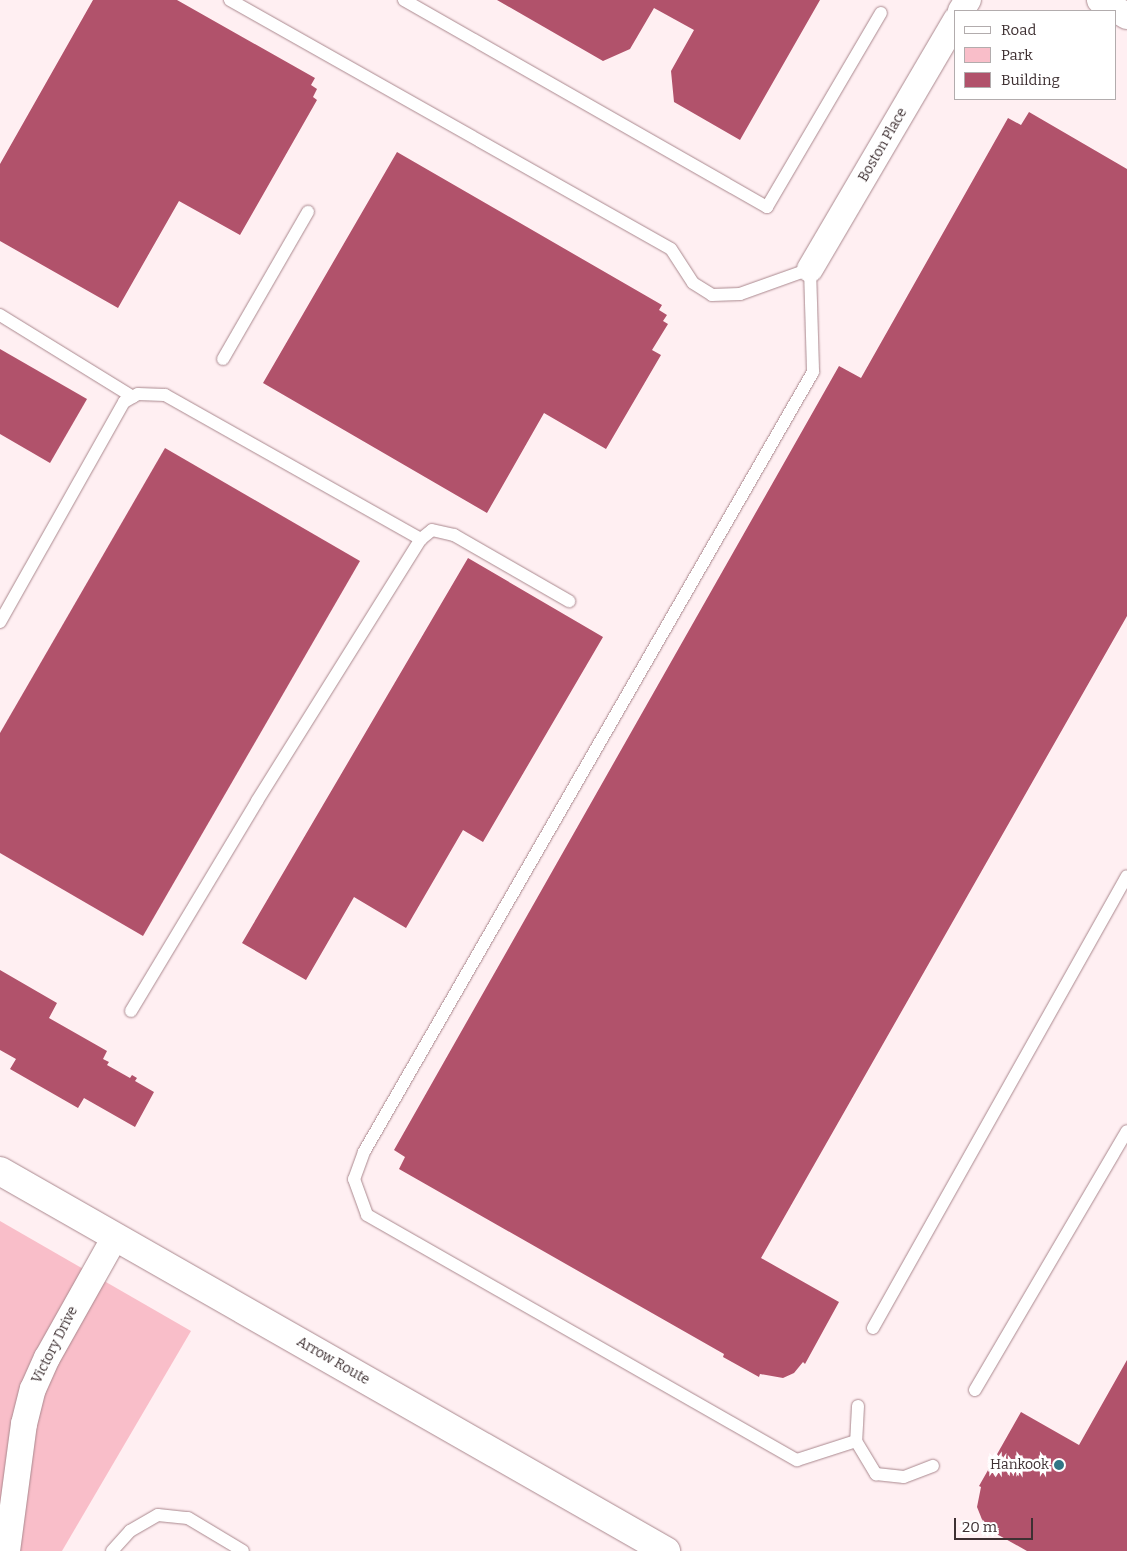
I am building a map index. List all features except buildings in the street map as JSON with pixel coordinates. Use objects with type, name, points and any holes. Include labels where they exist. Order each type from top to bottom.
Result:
[{"type":"main road","name":"Arrow Route","points":[[0,1171],[666,1551]]},
{"type":"street","points":[[1100,0],[1117,10]]},
{"type":"street","name":"Boston Place","points":[[810,270],[954,23]]},
{"type":"street","name":"Victory Drive","points":[[7,1551],[24,1424],[33,1389],[47,1358],[114,1237]]},
{"type":"lane","points":[[230,0],[671,249],[693,283],[712,295],[740,294],[810,270],[813,372],[364,1152],[354,1179],[367,1215],[797,1460],[856,1441]]},
{"type":"lane","points":[[404,0],[767,207],[880,13]]},
{"type":"lane","points":[[223,359],[308,212]]},
{"type":"lane","points":[[0,315],[133,397]]},
{"type":"lane","points":[[0,622],[124,402],[138,394],[165,395],[421,539]]},
{"type":"lane","points":[[131,1011],[257,801],[421,539],[432,530],[454,535],[569,601]]},
{"type":"lane","points":[[873,1328],[1127,876]]},
{"type":"lane","points":[[975,1390],[1127,1130]]},
{"type":"lane","points":[[858,1406],[856,1441],[876,1474],[904,1477],[933,1466]]},
{"type":"lane","points":[[112,1551],[130,1531],[158,1515],[188,1518],[243,1551]]},
{"type":"green space","points":[[0,1221],[191,1331],[62,1551],[0,1551]]},
{"type":"place","name":"Hankook","points":[[1059,1465]]}]
